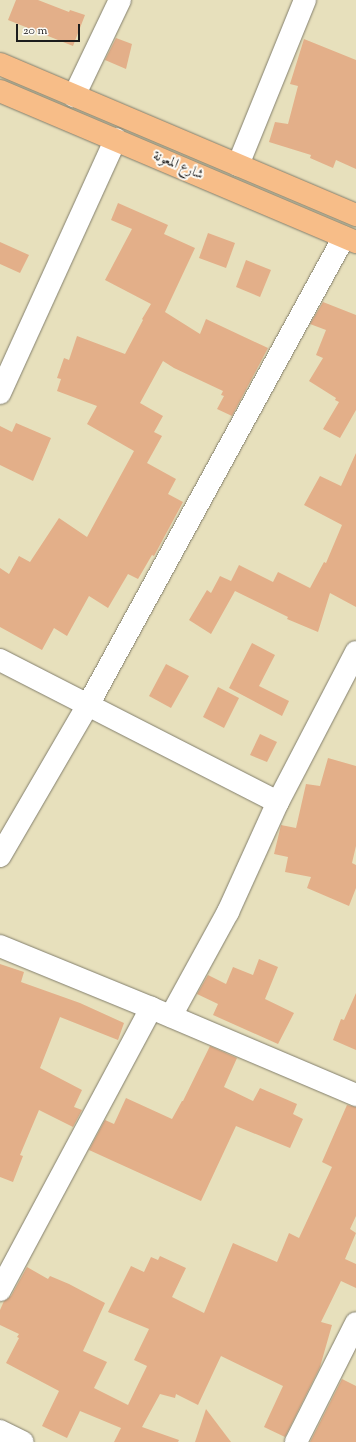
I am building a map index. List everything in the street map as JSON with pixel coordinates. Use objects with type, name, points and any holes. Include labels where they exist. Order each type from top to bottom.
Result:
[{"type":"highway","name":"شارع المعونة","points":[[0,64],[356,215]]},
{"type":"highway","name":"شارع المعونة","points":[[0,91],[350,239]]},
{"type":"street","points":[[74,96],[120,0]]},
{"type":"street","points":[[238,165],[305,0]]},
{"type":"street","points":[[0,392],[116,139]]},
{"type":"street","points":[[0,856],[88,705],[350,239]]},
{"type":"street","points":[[171,1016],[228,912],[278,802],[356,652]]},
{"type":"street","points":[[0,660],[278,802]]},
{"type":"street","points":[[0,946],[171,1016],[356,1095]]},
{"type":"street","points":[[0,1290],[151,1008]]},
{"type":"street","points":[[296,1442],[356,1322]]},
{"type":"street","points":[[0,1431],[22,1442]]},
{"type":"building","points":[[16,0],[38,0],[69,12],[70,10],[85,15],[73,46],[8,20]]},
{"type":"building","points":[[116,38],[132,44],[126,69],[105,60]]},
{"type":"building","points":[[304,39],[356,60],[356,169],[336,160],[333,168],[310,158],[311,155],[269,142],[275,122],[288,124],[298,86],[290,84]]},
{"type":"building","points":[[118,203],[168,225],[164,234],[195,248],[165,312],[200,334],[206,319],[268,348],[232,416],[217,409],[224,396],[221,395],[223,391],[174,368],[163,361],[140,403],[163,416],[154,432],[162,436],[147,463],[176,479],[168,494],[183,502],[154,556],[152,555],[138,579],[128,574],[108,608],[89,596],[67,636],[54,628],[42,650],[0,627],[0,568],[9,574],[19,556],[30,562],[59,518],[87,537],[134,451],[87,424],[97,406],[57,391],[61,379],[57,378],[64,358],[69,360],[77,336],[125,354],[151,304],[105,280],[132,229],[111,220]]},
{"type":"building","points":[[208,233],[235,243],[226,268],[199,258]]},
{"type":"building","points":[[0,242],[29,255],[20,273],[0,264]]},
{"type":"building","points":[[246,260],[271,270],[260,297],[236,287]]},
{"type":"building","points":[[323,302],[356,315],[356,410],[340,438],[323,429],[339,402],[335,400],[336,398],[309,381],[323,358],[316,355],[326,330],[310,324]]},
{"type":"building","points":[[16,423],[51,438],[33,481],[0,465],[0,426],[12,432]]},
{"type":"building","points":[[356,453],[356,607],[330,593],[318,632],[287,619],[288,617],[235,591],[211,634],[189,620],[207,590],[211,593],[220,576],[231,581],[239,565],[273,582],[278,572],[310,588],[324,562],[326,563],[342,525],[304,505],[320,476],[341,486]]},
{"type":"building","points":[[252,643],[275,655],[259,686],[289,701],[282,716],[229,688]]},
{"type":"building","points":[[166,664],[189,676],[171,708],[149,696]]},
{"type":"building","points":[[218,687],[239,698],[224,728],[203,717]]},
{"type":"building","points":[[260,734],[277,742],[267,762],[250,755]]},
{"type":"building","points":[[328,758],[356,766],[356,846],[352,863],[356,865],[356,888],[349,906],[307,888],[311,877],[285,872],[288,857],[274,854],[281,825],[296,828],[306,784],[320,786]]},
{"type":"building","points":[[259,959],[278,967],[265,999],[294,1013],[278,1044],[213,1015],[218,1004],[197,994],[208,975],[226,984],[233,967],[253,975]]},
{"type":"building","points":[[0,964],[24,972],[21,982],[80,1003],[124,1023],[118,1040],[60,1017],[40,1068],[82,1090],[74,1107],[82,1110],[73,1127],[39,1110],[20,1155],[23,1156],[13,1182],[0,1177]]},
{"type":"building","points":[[356,993],[356,1050],[333,1040],[341,1019],[344,1020]]},
{"type":"building","points":[[210,1046],[237,1058],[224,1087],[253,1101],[260,1088],[297,1104],[293,1114],[303,1119],[290,1148],[236,1126],[201,1201],[89,1150],[105,1120],[114,1124],[126,1098],[172,1119],[183,1101]]},
{"type":"building","points":[[347,1105],[356,1107],[356,1216],[350,1229],[356,1233],[345,1259],[356,1264],[356,1288],[341,1281],[321,1322],[332,1325],[320,1367],[285,1437],[264,1427],[283,1386],[221,1356],[198,1405],[176,1394],[175,1398],[160,1394],[142,1427],[179,1440],[178,1442],[114,1442],[121,1428],[80,1411],[67,1438],[42,1426],[59,1391],[6,1363],[19,1338],[17,1337],[19,1334],[0,1325],[0,1310],[4,1301],[11,1296],[27,1267],[48,1279],[50,1276],[69,1284],[105,1303],[83,1351],[107,1362],[94,1388],[128,1405],[147,1366],[134,1360],[149,1329],[108,1312],[131,1266],[144,1272],[151,1257],[158,1260],[160,1256],[186,1268],[172,1297],[204,1313],[233,1243],[277,1262],[289,1233],[299,1238],[332,1167],[322,1162]]},
{"type":"building","points":[[342,1379],[356,1386],[356,1442],[310,1442]]},
{"type":"building","points":[[206,1409],[231,1442],[195,1442]]}]
